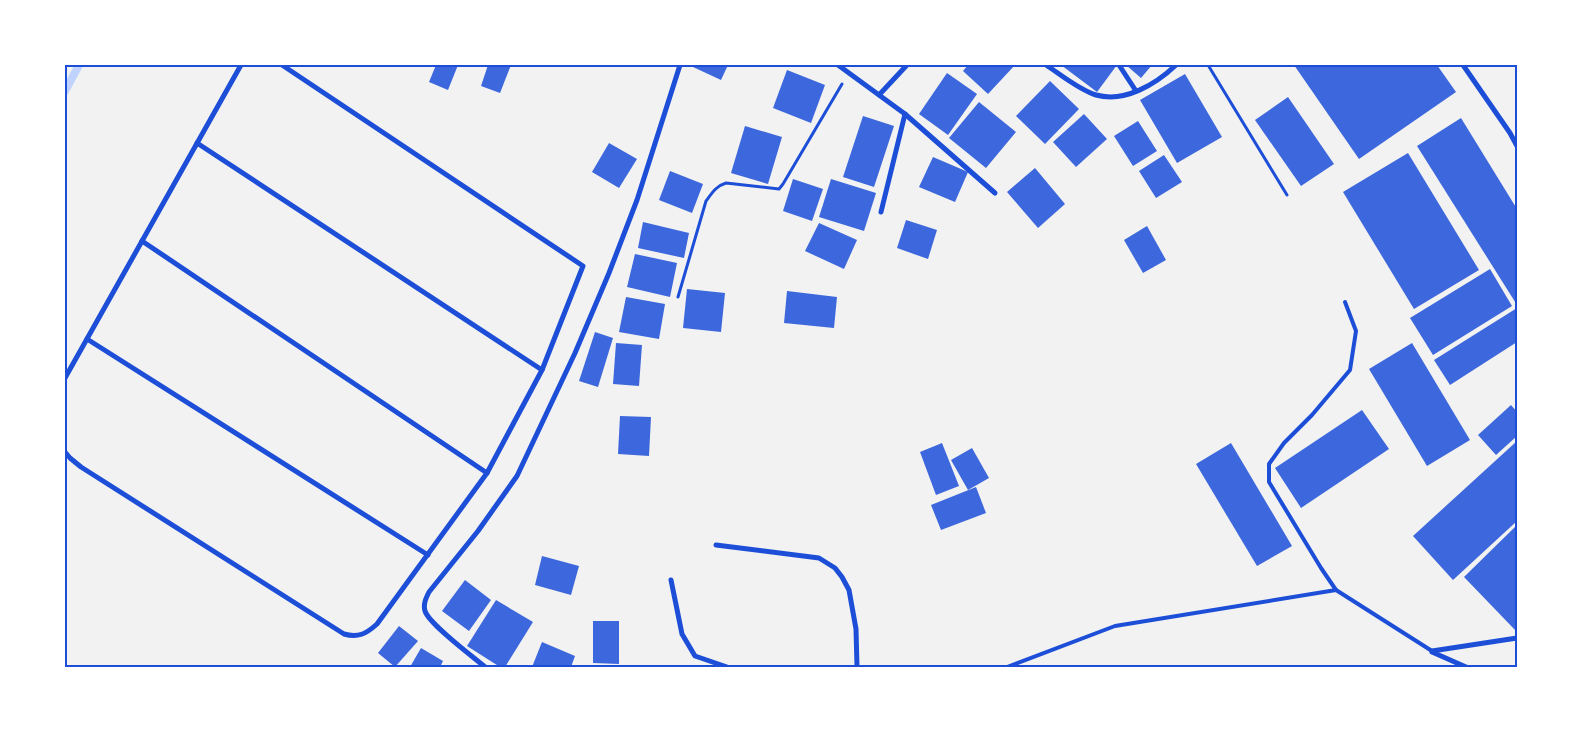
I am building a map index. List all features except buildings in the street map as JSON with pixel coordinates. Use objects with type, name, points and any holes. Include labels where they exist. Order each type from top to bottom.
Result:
[{"type":"street","points":[[65,378],[241,65]]},
{"type":"street","points":[[65,452],[81,467],[344,634],[352,636],[362,635],[376,624],[488,473],[542,370],[583,268],[582,265],[282,65]]},
{"type":"street","points":[[485,667],[431,621],[425,611],[424,603],[429,592],[484,523],[517,476],[575,353],[612,264],[637,200],[680,65]]},
{"type":"street","points":[[838,65],[905,114],[996,193]]},
{"type":"street","points":[[879,95],[907,65]]},
{"type":"street","points":[[1046,65],[1095,95],[1119,97],[1136,91],[1165,75],[1176,65]]},
{"type":"street","points":[[1119,65],[1136,91]]},
{"type":"street","points":[[1463,65],[1517,146]]},
{"type":"street","points":[[881,212],[905,114]]},
{"type":"street","points":[[197,143],[542,370]]},
{"type":"street","points":[[142,242],[488,473]]},
{"type":"street","points":[[86,339],[428,555]]},
{"type":"street","points":[[716,545],[819,558],[835,568],[849,590],[856,629],[857,667]]},
{"type":"street","points":[[671,580],[682,634],[696,656],[727,667]]},
{"type":"street","points":[[1432,651],[1517,638]]},
{"type":"street","points":[[1432,651],[1466,667]]},
{"type":"lane","points":[[1345,302],[1356,331],[1350,370],[1284,443],[1269,464],[1269,482],[1336,590],[1432,651]]},
{"type":"lane","points":[[1007,667],[1115,626],[1336,590]]},
{"type":"path","points":[[1208,65],[1287,196]]},
{"type":"path","points":[[678,297],[706,201],[712,193],[719,186],[726,183],[778,189],[781,187],[849,73]]},
{"type":"waterway","points":[[65,91],[79,65]]}]
